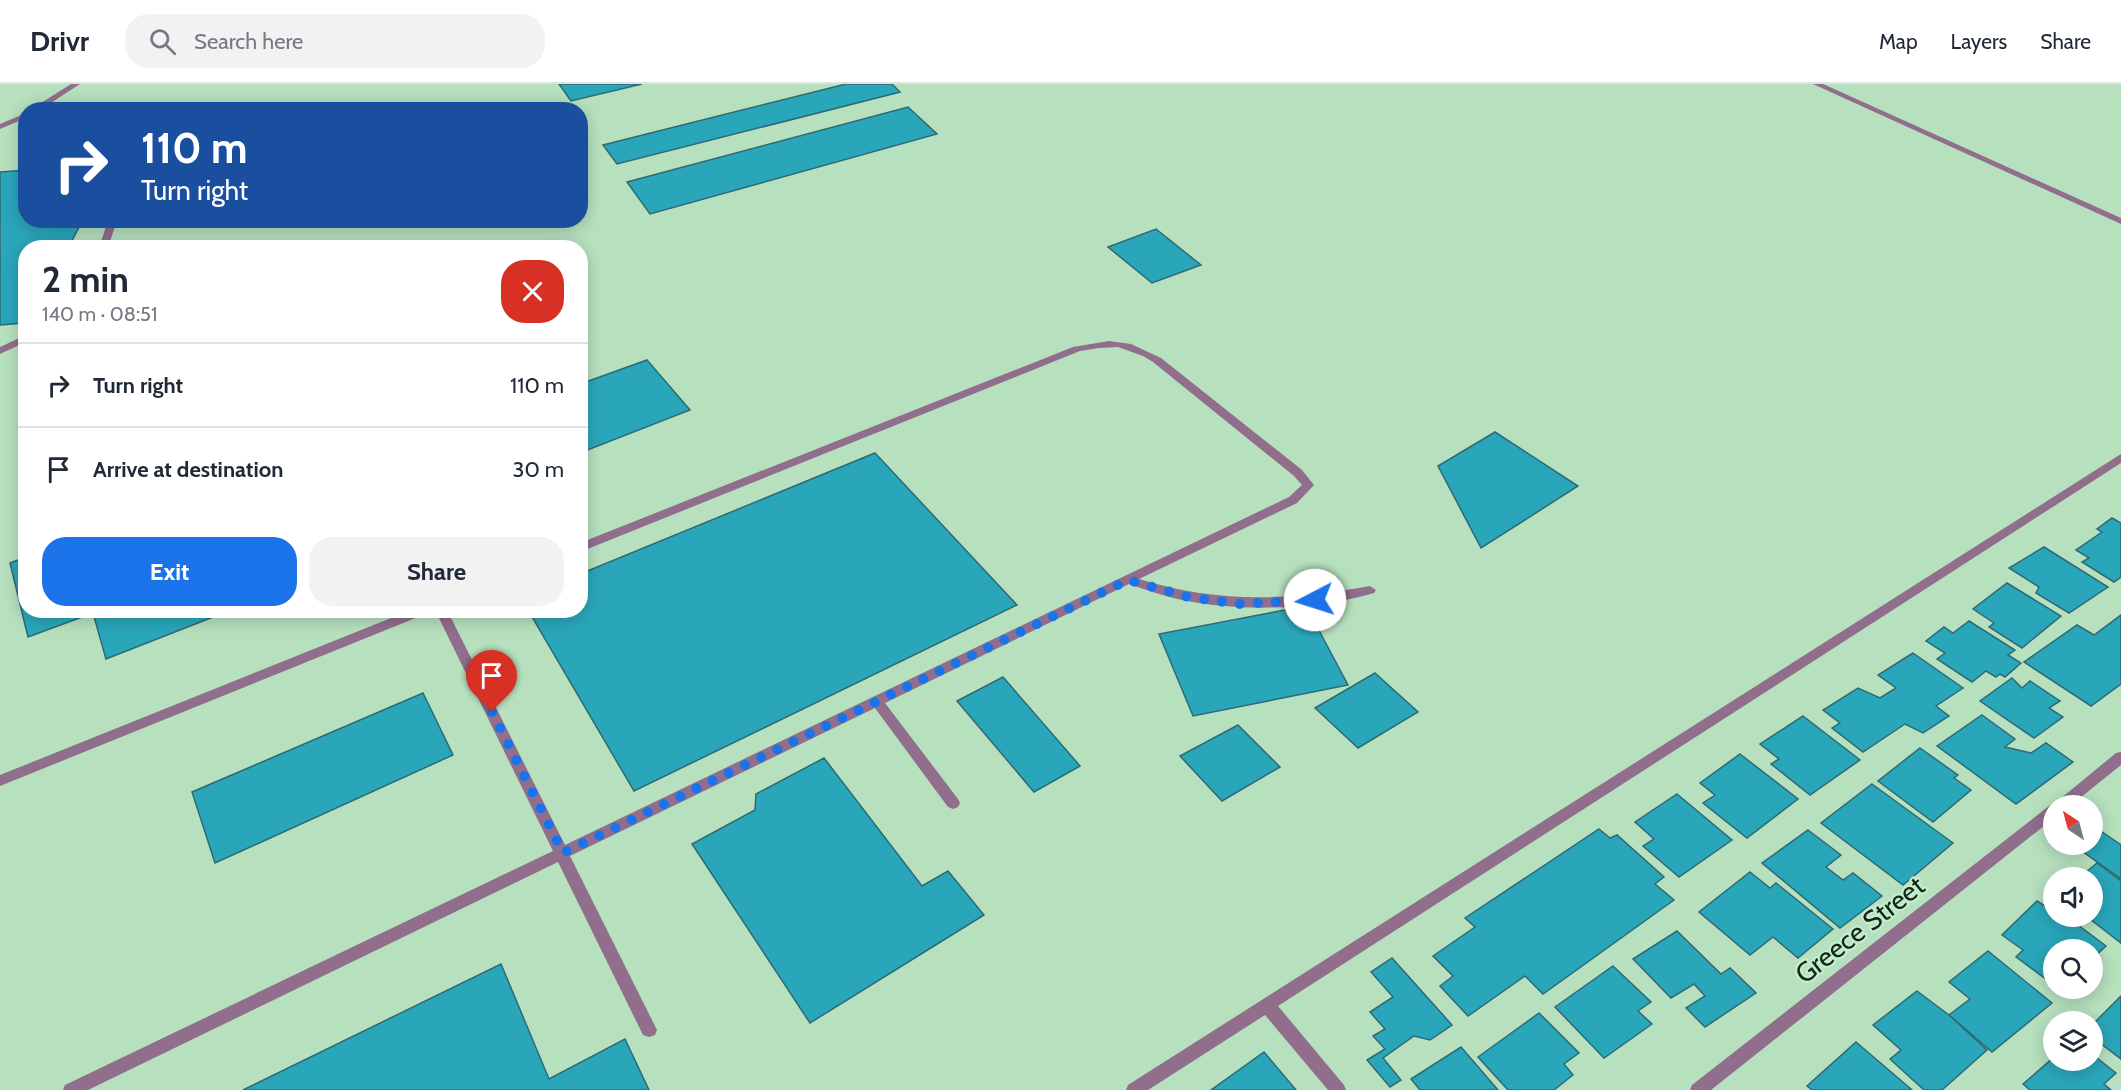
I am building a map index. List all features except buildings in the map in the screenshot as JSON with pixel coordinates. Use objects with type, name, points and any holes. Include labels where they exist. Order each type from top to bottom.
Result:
[{"type":"street","points":[[47,102],[76,84]]},
{"type":"street","points":[[1817,84],[2121,221]]},
{"type":"street","points":[[0,127],[18,119]]},
{"type":"street","points":[[0,351],[18,342]]},
{"type":"street","points":[[71,1090],[1293,501],[1308,485],[1299,473],[1157,360],[1139,348],[1121,344],[1099,344],[1077,349],[588,545]]},
{"type":"street","points":[[1134,1090],[2121,458]]},
{"type":"street","points":[[1128,580],[1188,597],[1239,604],[1315,600],[1370,590]]},
{"type":"street","points":[[0,781],[404,618]]},
{"type":"street","points":[[445,618],[649,1030]]},
{"type":"street","points":[[877,701],[953,803]]},
{"type":"street","points":[[2074,795],[2121,757]]},
{"type":"street","name":"Greece Street","points":[[1698,1090],[2043,819]]},
{"type":"street","points":[[1267,1005],[1338,1090]]},
{"type":"route","points":[[492,712],[563,853],[1128,580],[1188,597],[1239,604],[1315,600]]}]
